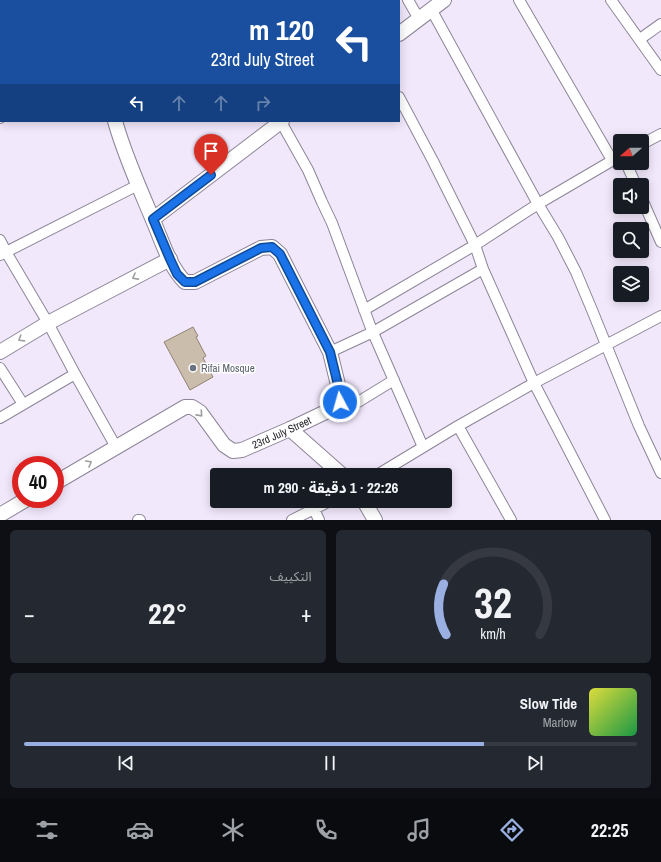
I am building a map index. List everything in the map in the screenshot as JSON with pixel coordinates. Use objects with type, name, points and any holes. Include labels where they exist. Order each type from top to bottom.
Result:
[{"type":"street","points":[[408,0],[419,19]]},
{"type":"street","points":[[400,33],[444,0]]},
{"type":"street","points":[[519,0],[613,153]]},
{"type":"street","points":[[611,0],[661,70]]},
{"type":"street","points":[[432,9],[576,272],[639,426],[661,473]]},
{"type":"street","points":[[640,39],[661,24]]},
{"type":"street","points":[[400,99],[433,161],[474,245],[483,269],[534,383],[605,520]]},
{"type":"street","points":[[117,122],[138,185],[177,274],[185,282],[195,282],[261,248],[272,247],[280,254],[330,352],[340,393],[340,402],[332,409]]},
{"type":"street","points":[[153,219],[280,122]]},
{"type":"street","points":[[282,122],[308,170],[326,209],[373,332],[424,446]]},
{"type":"street","points":[[649,140],[661,134]]},
{"type":"street","points":[[364,310],[613,160]]},
{"type":"street","points":[[3,253],[138,185]]},
{"type":"street","points":[[649,214],[661,242]]},
{"type":"street","points":[[0,240],[3,253],[48,323],[116,447]]},
{"type":"street","points":[[0,352],[48,323],[170,259]]},
{"type":"street","points":[[330,352],[373,332],[483,269]]},
{"type":"street","points":[[388,468],[534,383],[661,316]]},
{"type":"street","points":[[0,368],[22,404]]},
{"type":"street","points":[[0,418],[75,374]]},
{"type":"street","points":[[332,409],[358,402],[394,380]]},
{"type":"street","name":"23rd July Street","points":[[64,478],[184,407],[192,407],[200,412],[224,445],[233,451],[242,450],[332,409]]},
{"type":"street","points":[[458,426],[511,520]]},
{"type":"street","points":[[290,429],[334,468]]},
{"type":"street","points":[[0,515],[12,508]]},
{"type":"street","points":[[368,508],[375,520]]},
{"type":"street","points":[[292,520],[314,509],[319,520]]},
{"type":"building","name":"Rifai Mosque","points":[[193,327],[198,336],[196,337],[206,356],[203,358],[213,377],[190,390],[164,342]]},
{"type":"place","name":"Rifai Mosque","points":[[193,368]]},
{"type":"route","points":[[211,175],[153,219],[177,274],[185,282],[195,282],[261,248],[272,247],[280,254],[330,352],[340,393],[340,402]]}]
